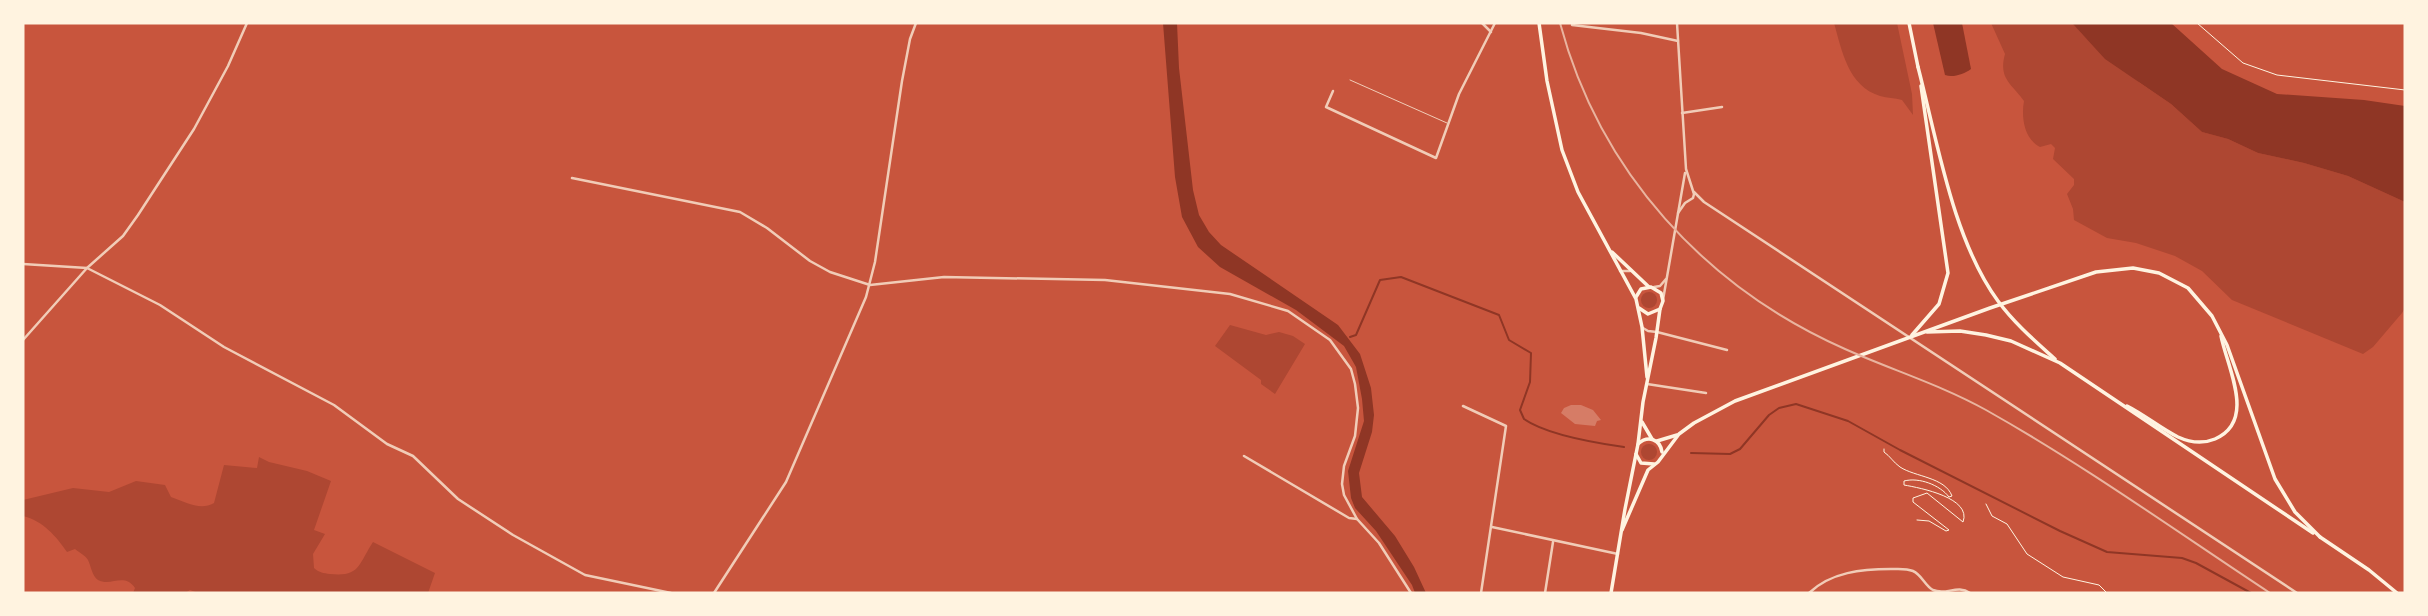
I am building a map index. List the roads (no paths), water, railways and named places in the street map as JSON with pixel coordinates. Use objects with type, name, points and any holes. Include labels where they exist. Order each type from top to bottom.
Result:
[{"type":"main road","points":[[1539,23],[1547,81],[1562,150],[1578,192],[1636,299],[1642,327],[1647,384],[1611,593]]},
{"type":"main road","points":[[1909,23],[1918,67],[1948,273],[1939,304],[1919,331]]},
{"type":"main road","points":[[1918,67],[1961,229],[1979,271],[1998,301],[2018,325],[2060,363],[2320,537],[2397,593]]},
{"type":"main road","points":[[1609,250],[1648,286],[1661,293],[1663,301],[1647,377]]},
{"type":"main road","points":[[1622,530],[1640,486],[1679,434],[1735,401],[1919,331],[2096,272],[2133,268],[2159,273],[2188,288],[2207,309],[2242,384],[2276,479],[2295,512],[2320,537]]},
{"type":"main road","points":[[1636,299],[1641,289],[1648,286]]},
{"type":"main road","points":[[1637,307],[1648,314],[1660,309]]},
{"type":"main road","points":[[1919,331],[1960,331],[1986,335],[2011,341],[2060,363]]},
{"type":"main road","points":[[2114,400],[2146,415],[2177,437],[2206,442],[2222,435],[2231,427],[2238,405],[2220,334]]},
{"type":"main road","points":[[1641,420],[1661,447],[1662,454]]},
{"type":"main road","points":[[1638,444],[1645,439],[1655,440],[1679,434]]},
{"type":"main road","points":[[1636,452],[1642,463],[1654,464]]},
{"type":"street","points":[[23,340],[87,268],[123,236],[178,155],[228,66],[247,23]]},
{"type":"street","points":[[714,593],[786,482],[870,285],[902,81],[916,23]]},
{"type":"street","points":[[1482,23],[1491,32]]},
{"type":"street","points":[[1333,91],[1326,107],[1436,158],[1447,123],[1495,23]]},
{"type":"street","points":[[1663,301],[1686,169],[1677,23]]},
{"type":"street","points":[[1572,26],[1641,33],[1678,41]]},
{"type":"street","points":[[1682,113],[1721,107]]},
{"type":"street","points":[[1678,213],[1693,191],[1686,169]]},
{"type":"street","points":[[572,177],[740,212],[767,228],[810,261],[830,272],[870,285],[944,277],[1105,280],[1230,294],[1288,311],[1330,340],[1351,369],[1356,384],[1358,408],[1355,436],[1344,466],[1342,484],[1346,500],[1357,519],[1380,543],[1411,593]]},
{"type":"street","points":[[1682,193],[1687,188],[1693,191],[1703,202],[2297,593]]},
{"type":"street","points":[[1682,193],[1689,200],[1703,202]]},
{"type":"street","points":[[23,264],[87,268],[160,305],[224,347],[334,405],[387,444],[413,456],[458,499],[555,559],[585,575],[671,593]]},
{"type":"street","points":[[1620,271],[1630,271]]},
{"type":"street","points":[[1654,287],[1660,286],[1666,279]]},
{"type":"street","points":[[1642,327],[1646,331],[1727,350]]},
{"type":"street","points":[[1647,384],[1706,393]]},
{"type":"street","points":[[1463,406],[1506,426],[1482,593]]},
{"type":"street","points":[[1244,456],[1349,518],[1357,519]]},
{"type":"street","points":[[1492,527],[1618,554]]},
{"type":"street","points":[[1545,593],[1553,542]]},
{"type":"street","points":[[1809,593],[1830,579],[1854,571],[1882,569],[1913,571],[1934,590],[1962,589],[1970,593]]},
{"type":"lane","points":[[1350,80],[1447,123]]},
{"type":"waterway","points":[[1350,337],[1356,335],[1380,280],[1401,277],[1499,315],[1509,340],[1531,353],[1530,382],[1520,410],[1524,419],[1558,434],[1624,447]]},
{"type":"waterway","points":[[1691,453],[1730,454],[1740,449],[1769,415],[1779,408],[1796,404],[1848,421],[2060,531],[2107,552],[2182,558],[2251,593]]},
{"type":"railway","points":[[1560,23],[1578,77],[1602,128],[1631,175],[1665,219],[1704,258],[1747,293],[1794,323],[1845,349],[1934,385],[1986,410],[2094,476],[2270,593]]}]
